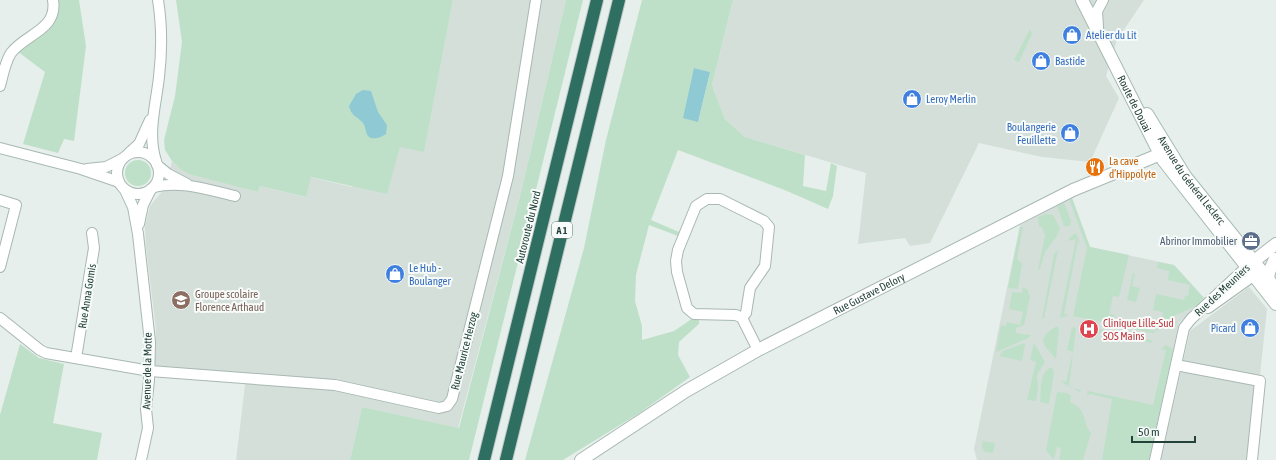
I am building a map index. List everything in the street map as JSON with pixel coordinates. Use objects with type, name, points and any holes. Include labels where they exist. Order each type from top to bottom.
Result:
[{"type":"highway","name":"Autoroute du Nord","points":[[484,460],[597,0]]},
{"type":"highway","name":"A 1","points":[[506,460],[619,0]]},
{"type":"street","points":[[0,86],[11,53],[49,22],[54,9],[53,0]]},
{"type":"street","points":[[152,188],[159,176],[151,145],[161,48],[158,0]]},
{"type":"street","name":"Rue Maurice Herzog","points":[[150,371],[335,385],[439,408],[449,404],[508,176],[536,0]]},
{"type":"street","points":[[1074,0],[1100,38]]},
{"type":"street","points":[[1082,0],[1100,38]]},
{"type":"street","points":[[1100,38],[1096,16],[1103,0]]},
{"type":"street","name":"Route de Douai","points":[[1100,38],[1181,186],[1264,281]]},
{"type":"street","points":[[122,186],[117,172],[125,156],[142,138],[155,107]]},
{"type":"street","points":[[0,148],[81,169],[122,186],[132,193],[140,194],[152,188],[164,185],[193,186],[235,196]]},
{"type":"street","points":[[81,169],[106,166],[125,156],[144,152],[168,174],[193,186]]},
{"type":"street","name":"Rue Gustave Delory","points":[[581,460],[686,391],[758,350],[1073,190],[1164,153]]},
{"type":"street","name":"Avenue de la Motte","points":[[122,186],[133,207],[138,234],[150,342],[150,371],[146,410],[148,428],[141,460]]},
{"type":"street","name":"Avenue de la Motte","points":[[138,234],[143,205],[152,188]]},
{"type":"street","points":[[742,318],[746,313],[750,288],[764,266],[769,227],[764,221],[723,200],[707,199],[696,206],[676,255],[677,272],[687,308],[694,314],[736,315],[742,318],[758,350]]},
{"type":"street","points":[[0,200],[16,205],[0,267]]},
{"type":"street","name":"Rue Anna Gomis","points":[[76,358],[94,248],[92,233]]},
{"type":"street","points":[[1264,281],[1276,244]]},
{"type":"street","points":[[1264,281],[1276,259]]},
{"type":"street","name":"Rue des Meuniers","points":[[1156,460],[1183,333],[1191,319],[1228,295],[1264,281]]},
{"type":"street","points":[[0,318],[43,352],[150,371]]},
{"type":"street","points":[[1176,365],[1260,381],[1252,460]]},
{"type":"shaded area","points":[[453,0],[566,0],[521,192],[458,428],[362,407],[350,460],[236,460],[246,377],[162,369],[154,366],[156,329],[146,247],[145,226],[150,206],[165,188],[172,161],[180,169],[258,192],[260,186],[305,197],[310,177],[352,187],[400,146],[424,151]]},
{"type":"shaded area","points":[[733,0],[1144,0],[1117,40],[1106,76],[1119,98],[1090,162],[1042,157],[979,143],[930,243],[910,246],[905,238],[858,244],[866,173],[745,137],[725,119],[712,85]]},
{"type":"shaded area","name":"Clinique Lille-Sud SOS Mains","points":[[1072,198],[1090,247],[1174,265],[1204,298],[1179,323],[1149,460],[977,460],[974,449],[1020,225]]},
{"type":"shaded area","points":[[1249,287],[1267,309],[1251,460],[1161,460],[1190,331]]},
{"type":"green space","points":[[56,0],[79,0],[86,46],[74,141],[64,139],[58,153],[23,144],[45,72],[17,51],[32,41]]},
{"type":"green space","points":[[176,0],[453,0],[424,152],[400,147],[387,194],[311,177],[306,197],[260,186],[258,192],[189,174],[180,169],[172,161],[165,150],[164,140],[175,96],[182,42]]},
{"type":"green space","points":[[566,0],[583,0],[469,460],[350,460],[362,407],[459,428],[521,192]]},
{"type":"green space","points":[[642,0],[733,0],[712,85],[725,119],[745,137],[805,155],[803,186],[826,191],[831,163],[837,166],[833,196],[828,209],[787,191],[678,150],[651,220],[679,232],[678,236],[649,225],[636,275],[635,301],[642,326],[642,340],[674,331],[693,318],[699,319],[699,324],[679,342],[678,355],[690,377],[641,412],[563,460],[525,460],[584,248],[606,140]],"holes":[[[694,68],[710,72],[698,122]]]},
{"type":"green space","points":[[1030,29],[1032,34],[1019,62],[1014,60]]},
{"type":"green space","points":[[138,160],[147,164],[151,173],[147,182],[138,186],[129,182],[125,173],[129,164]]},
{"type":"green space","points":[[1072,198],[1090,247],[1129,255],[1119,297],[1113,296],[1109,314],[1115,315],[1112,324],[1073,316],[1087,248],[1069,199]]},
{"type":"green space","points":[[1064,203],[1071,221],[1070,226],[1064,226],[1057,206]]},
{"type":"green space","points":[[1045,214],[1053,215],[1060,228],[1057,236],[1045,252],[1040,269],[1038,269],[1045,236],[1042,227],[1039,227],[1038,217]]},
{"type":"green space","points":[[1020,227],[1023,227],[1017,259],[1022,264],[1018,289],[1008,288]]},
{"type":"green space","points":[[1076,233],[1081,245],[1078,241],[1064,314],[1069,315],[1060,318],[1076,239],[1068,241],[1072,235]]},
{"type":"green space","points":[[1058,250],[1044,318],[1042,319],[1054,254]]},
{"type":"green space","points":[[1158,262],[1174,265],[1204,298],[1196,306],[1176,315],[1163,325],[1161,323],[1163,312],[1153,310],[1156,294],[1184,300],[1185,296],[1188,295],[1190,285],[1168,280],[1169,271],[1157,268]]},
{"type":"green space","points":[[1133,273],[1135,273],[1132,286],[1140,288],[1136,302],[1127,300]]},
{"type":"green space","points":[[1023,287],[1028,290],[1030,298],[1024,325],[1016,328],[1016,333],[1031,335],[1028,338],[996,352],[1001,325],[1006,326],[1007,322],[1020,325],[1023,312],[1009,309],[1012,292],[1022,293]]},
{"type":"green space","points":[[1122,323],[1154,331],[1159,326],[1161,328],[1153,333],[1124,327]]},
{"type":"green space","points":[[1057,326],[1059,328],[1056,359],[1047,349],[1043,341],[1046,334]]},
{"type":"green space","points":[[1082,326],[1151,340],[1153,343],[1081,329]]},
{"type":"green space","points":[[1072,327],[1076,328],[1069,386],[1060,381],[1066,382],[1073,352],[1067,350]]},
{"type":"green space","points":[[1024,343],[1025,345],[1022,361],[999,356],[1003,351]]},
{"type":"green space","points":[[1034,343],[1045,362],[1037,375],[1038,388],[1036,401],[1027,400],[1036,362],[1030,360]]},
{"type":"green space","points":[[20,344],[39,358],[64,364],[53,423],[102,433],[97,460],[0,460],[0,415]]},
{"type":"green space","points":[[1166,345],[1173,349],[1149,460],[1102,460],[1112,399],[1090,394],[1087,396],[1088,391],[1153,405],[1166,350],[1161,349]]},
{"type":"green space","points":[[1052,367],[1054,374],[1049,404],[1040,402],[1041,387],[1044,373]]},
{"type":"green space","points":[[1057,392],[1067,393],[1071,396],[1070,402],[1080,409],[1091,433],[1083,460],[1059,460],[1061,448],[1057,447],[1053,459],[1046,450]]},
{"type":"green space","points":[[983,441],[995,443],[993,453],[985,452],[982,447]]},
{"type":"water","points":[[694,68],[710,72],[698,122],[683,118]]},
{"type":"water","points":[[363,90],[371,91],[378,112],[387,125],[386,134],[380,137],[372,138],[368,136],[363,123],[350,110],[349,106],[356,94]]},
{"type":"place","name":"Atelier du Lit","points":[[1072,35]]},
{"type":"place","name":"Bastide","points":[[1041,61]]},
{"type":"place","name":"Leroy Merlin","points":[[912,99]]},
{"type":"place","name":"Boulangerie Feuillette","points":[[1070,133]]},
{"type":"place","name":"La cave d’Hippolyte","points":[[1095,167]]},
{"type":"place","name":"Abrinor Immobilier","points":[[1251,241]]},
{"type":"place","name":"Le Hub - Boulanger","points":[[395,274]]},
{"type":"place","name":"Groupe scolaire Florence Arthaud","points":[[181,300]]},
{"type":"place","name":"Picard","points":[[1250,328]]},
{"type":"place","name":"Clinique Lille-Sud SOS Mains","points":[[1089,329]]}]
